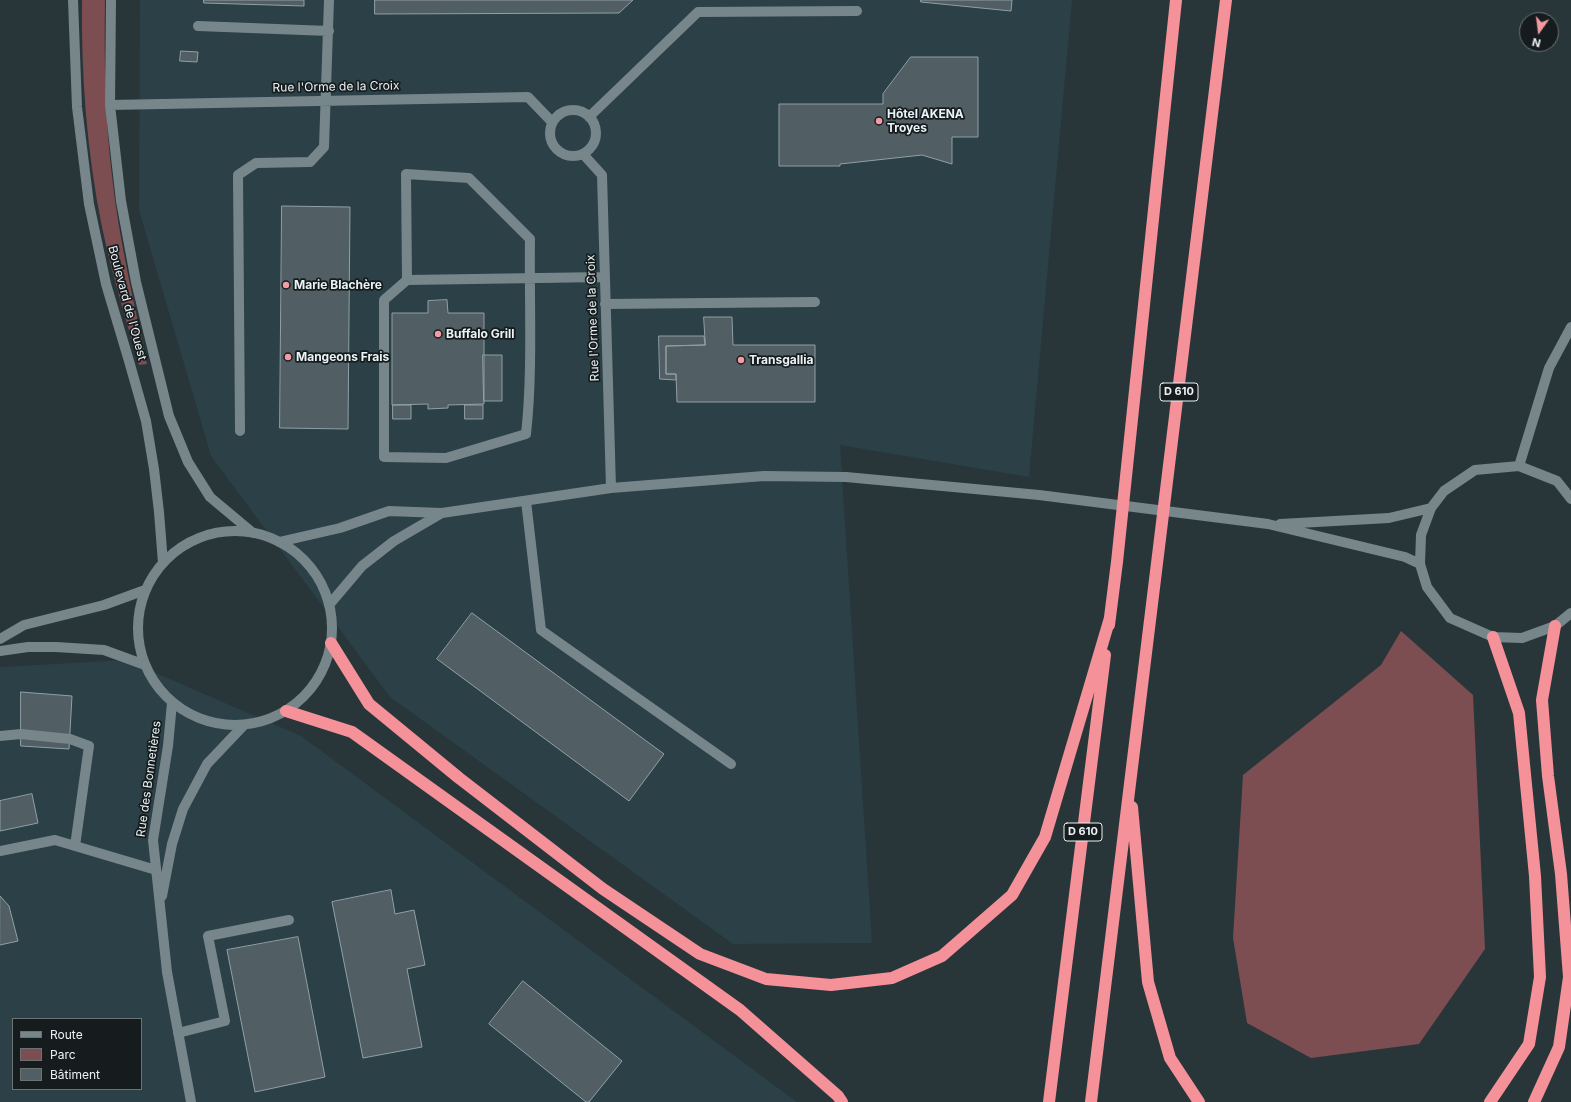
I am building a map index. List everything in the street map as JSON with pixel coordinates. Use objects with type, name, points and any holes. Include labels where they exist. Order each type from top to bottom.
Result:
[{"type":"highway","name":"D 610","points":[[1049,1102],[1119,547],[1176,0]]},
{"type":"highway","name":"D 610","points":[[1091,1102],[1226,0]]},
{"type":"highway","points":[[331,643],[370,704],[459,778],[603,889],[700,954],[766,979],[831,985],[892,978],[942,956],[1012,895],[1045,837],[1110,618]]},
{"type":"highway","points":[[1534,1102],[1559,1047],[1569,976],[1561,874],[1548,776],[1542,700],[1555,626]]},
{"type":"highway","points":[[1490,1102],[1529,1044],[1540,977],[1535,876],[1519,713],[1492,637]]},
{"type":"highway","points":[[286,711],[352,732],[740,1010],[838,1096],[842,1102]]},
{"type":"highway","points":[[1130,784],[1148,982],[1170,1058],[1199,1102]]},
{"type":"street","name":"Boulevard de l'Ouest","points":[[74,0],[77,107],[89,204],[106,284],[146,420],[155,476],[163,563]]},
{"type":"street","name":"Boulevard de l'Ouest","points":[[111,0],[110,105],[121,201],[136,282],[169,416],[188,462],[210,497],[253,533]]},
{"type":"street","points":[[240,431],[238,175],[256,163],[310,162],[324,147],[327,100],[329,0]]},
{"type":"street","points":[[590,117],[698,12],[857,11]]},
{"type":"street","points":[[198,26],[329,31]]},
{"type":"street","name":"Rue l'Orme de la Croix","points":[[110,105],[528,97],[552,122]]},
{"type":"street","points":[[570,110],[584,113],[590,117],[594,123],[596,137],[594,144],[583,154],[569,156],[562,154],[551,143],[549,136],[550,128],[552,122],[557,116],[570,110]]},
{"type":"street","name":"Rue l'Orme de la Croix","points":[[583,154],[602,175],[611,488]]},
{"type":"street","points":[[407,280],[406,174],[469,178],[530,238],[530,278],[529,407],[526,434],[446,458],[384,457],[384,300],[407,280],[530,278],[605,277]]},
{"type":"street","points":[[605,304],[815,302]]},
{"type":"street","points":[[1519,466],[1549,368],[1571,327]]},
{"type":"street","points":[[1571,499],[1557,481],[1519,466],[1475,470],[1444,491],[1431,508],[1421,535],[1420,564],[1427,587],[1450,618],[1492,637],[1522,638],[1555,626],[1571,613]]},
{"type":"street","points":[[279,542],[340,528],[389,511],[442,513],[611,488],[764,476],[846,477],[1039,495],[1268,524],[1405,557],[1420,564]]},
{"type":"street","points":[[526,501],[541,630],[731,764]]},
{"type":"street","points":[[1268,524],[1389,518],[1431,508]]},
{"type":"street","points":[[329,605],[362,566],[394,541],[442,513]]},
{"type":"street","points":[[228,532],[253,533],[279,542],[302,558],[319,579],[329,605],[332,624],[331,643],[323,669],[308,693],[286,711],[266,720],[244,725],[219,724],[194,716],[172,703],[156,685],[145,665],[138,640],[138,615],[145,590],[163,563],[182,547],[204,536],[228,532]]},
{"type":"street","points":[[0,640],[24,625],[104,604],[145,590]]},
{"type":"street","points":[[0,651],[28,647],[104,650],[145,665]]},
{"type":"street","name":"Rue des Bonnetières","points":[[172,703],[168,746],[152,840],[167,972],[192,1102]]},
{"type":"street","name":"Rue des Bonnetières","points":[[160,908],[172,844],[183,809],[207,764],[244,725]]},
{"type":"street","points":[[0,736],[21,734],[70,738],[90,746],[75,846]]},
{"type":"street","points":[[0,851],[55,840],[156,870]]},
{"type":"street","points":[[178,1034],[225,1021],[208,936],[289,920]]},
{"type":"shaded area","points":[[140,0],[1072,0],[1029,477],[840,445],[872,943],[733,944],[390,697],[211,456],[139,210]]},
{"type":"shaded area","points":[[126,660],[301,736],[797,1102],[0,1102],[0,667]]},
{"type":"green space","points":[[82,0],[105,0],[106,88],[112,176],[123,247],[147,364],[139,365],[119,296],[102,227],[92,171],[84,86]]},
{"type":"green space","points":[[1401,631],[1473,695],[1485,949],[1419,1044],[1311,1058],[1247,1023],[1233,938],[1243,775],[1381,665]]},
{"type":"building","points":[[204,0],[304,0],[304,6],[204,3]]},
{"type":"building","points":[[375,0],[633,0],[619,13],[375,14]]},
{"type":"building","points":[[921,0],[1012,0],[1011,11],[921,2]]},
{"type":"building","points":[[181,51],[198,52],[197,62],[180,61]]},
{"type":"building","name":"Hôtel AKENA Troyes","points":[[911,57],[978,57],[978,137],[952,137],[952,164],[922,155],[840,164],[840,166],[779,166],[779,104],[883,104],[883,94]]},
{"type":"building","points":[[282,206],[350,207],[348,429],[280,428]]},
{"type":"building","name":"Buffalo Grill","points":[[447,300],[448,313],[484,313],[484,404],[448,405],[448,408],[428,409],[428,404],[392,405],[392,313],[428,313],[428,301]]},
{"type":"building","name":"Transgallia","points":[[704,317],[732,317],[733,345],[815,345],[815,402],[677,402],[676,374],[666,374],[666,346],[705,345]]},
{"type":"building","points":[[659,336],[704,336],[705,345],[666,346],[666,374],[676,374],[676,380],[660,379]]},
{"type":"building","points":[[483,355],[502,355],[502,401],[484,401]]},
{"type":"building","points":[[393,405],[411,405],[411,419],[393,419]]},
{"type":"building","points":[[465,405],[483,405],[483,419],[465,419]]},
{"type":"building","points":[[472,613],[664,754],[629,801],[437,659]]},
{"type":"building","points":[[21,692],[72,696],[69,749],[21,746]]},
{"type":"building","points":[[32,794],[38,823],[0,831],[0,801]]},
{"type":"building","points":[[391,890],[395,914],[414,910],[425,965],[407,969],[422,1047],[363,1058],[332,902]]},
{"type":"building","points":[[0,896],[9,906],[18,941],[0,945]]},
{"type":"building","points":[[298,937],[325,1077],[255,1092],[227,950]]},
{"type":"building","points":[[523,981],[622,1061],[589,1102],[586,1102],[489,1024]]},
{"type":"place","name":"Hôtel AKENA Troyes","points":[[879,121]]},
{"type":"place","name":"Marie Blachère","points":[[286,285]]},
{"type":"place","name":"Buffalo Grill","points":[[438,334]]},
{"type":"place","name":"Mangeons Frais","points":[[288,357]]},
{"type":"place","name":"Transgallia","points":[[741,360]]}]
